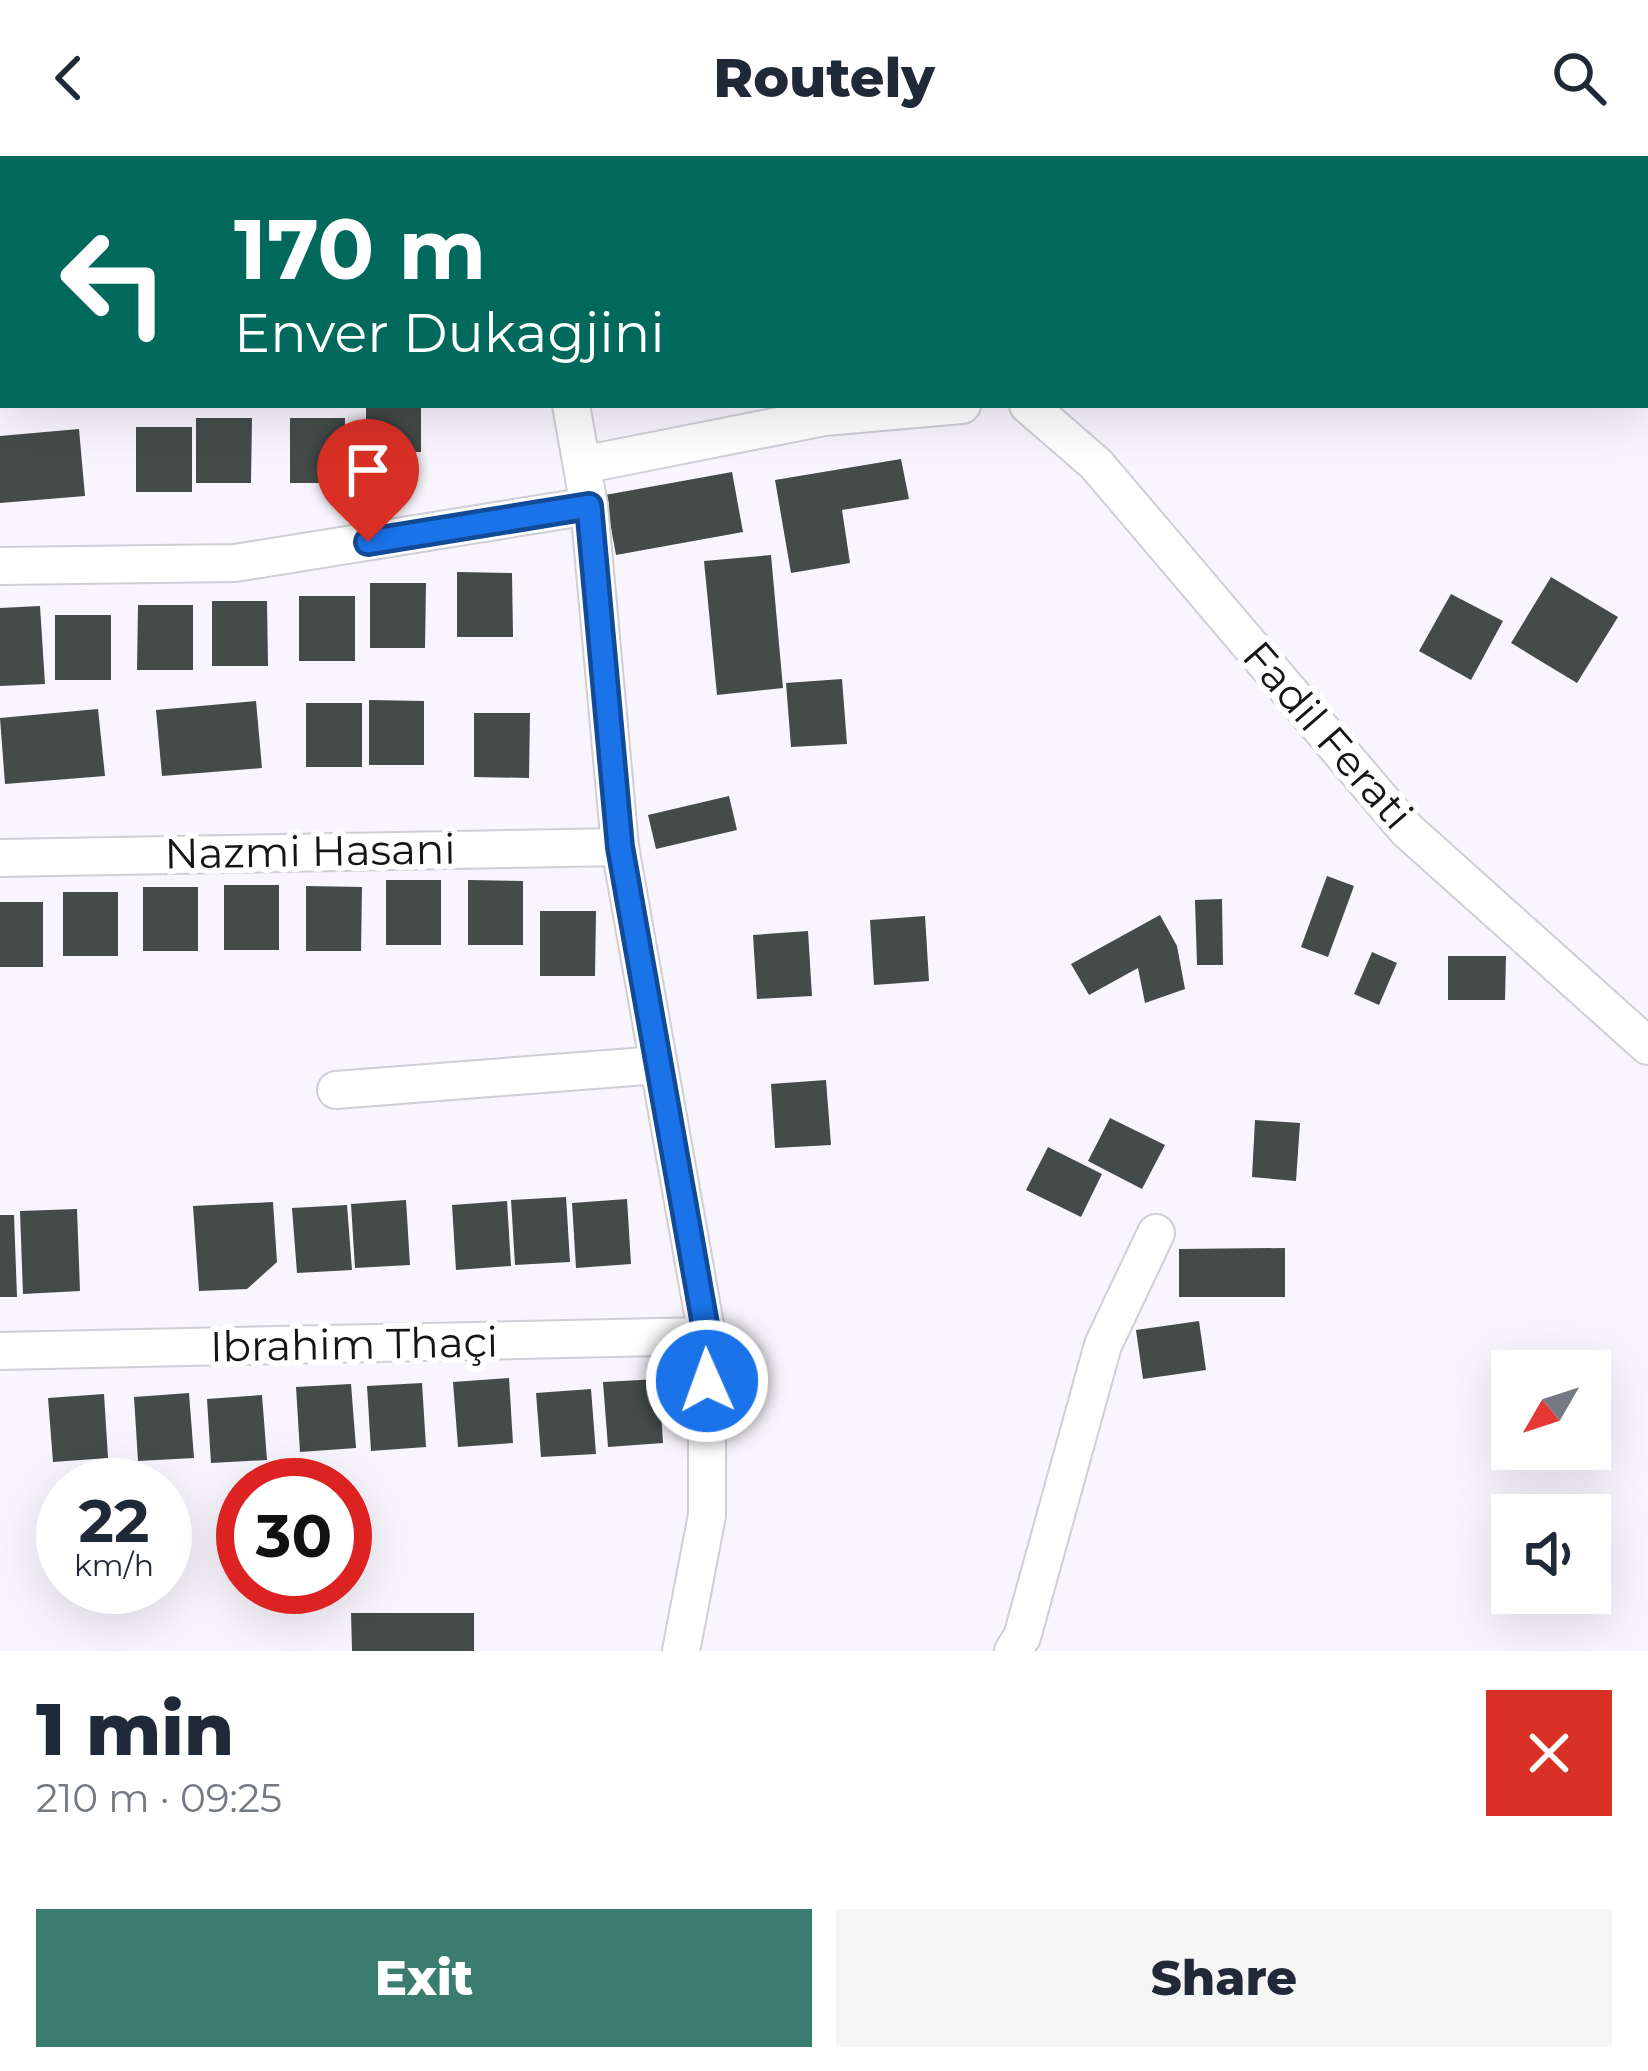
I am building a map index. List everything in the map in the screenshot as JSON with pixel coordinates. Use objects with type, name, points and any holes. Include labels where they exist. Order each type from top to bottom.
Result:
[{"type":"street","points":[[572,408],[589,506],[620,847],[707,1336],[707,1516],[681,1651]]},
{"type":"street","points":[[582,465],[822,411],[892,408]]},
{"type":"street","name":"Fadil Ferati","points":[[1031,408],[1096,464],[1407,830],[1648,1046]]},
{"type":"street","points":[[0,566],[235,563],[589,506]]},
{"type":"street","name":"Nazmi Hasani","points":[[0,858],[620,847]]},
{"type":"street","points":[[336,1090],[658,1064]]},
{"type":"street","points":[[1013,1651],[1022,1637],[1102,1345],[1156,1233]]},
{"type":"street","name":"Ibrahim Thaçi","points":[[0,1351],[707,1336]]},
{"type":"building","points":[[366,408],[421,408],[421,452],[366,452]]},
{"type":"building","points":[[196,418],[252,418],[251,483],[196,483]]},
{"type":"building","points":[[290,418],[345,418],[345,483],[290,483]]},
{"type":"building","points":[[136,427],[192,427],[192,492],[136,492]]},
{"type":"building","points":[[79,429],[85,496],[0,503],[0,436]]},
{"type":"building","points":[[901,459],[909,499],[842,510],[850,563],[791,573],[775,480]]},
{"type":"building","points":[[732,472],[743,532],[616,555],[605,495]]},
{"type":"building","points":[[771,555],[783,688],[717,695],[704,561]]},
{"type":"building","points":[[457,572],[512,573],[513,637],[457,637]]},
{"type":"building","points":[[1551,577],[1618,617],[1577,683],[1511,643]]},
{"type":"building","points":[[370,583],[426,583],[425,648],[370,648]]},
{"type":"building","points":[[1451,594],[1503,621],[1471,680],[1419,651]]},
{"type":"building","points":[[299,596],[355,596],[355,661],[299,661]]},
{"type":"building","points":[[212,601],[267,601],[268,666],[212,666]]},
{"type":"building","points":[[138,605],[193,605],[193,670],[137,670]]},
{"type":"building","points":[[40,606],[45,684],[0,686],[0,608]]},
{"type":"building","points":[[55,615],[111,615],[111,680],[55,680]]},
{"type":"building","points":[[842,679],[847,744],[791,747],[786,683]]},
{"type":"building","points":[[369,700],[424,701],[424,765],[369,765]]},
{"type":"building","points":[[256,701],[262,768],[162,776],[156,710]]},
{"type":"building","points":[[306,703],[362,703],[362,767],[306,767]]},
{"type":"building","points":[[98,709],[105,776],[5,784],[0,718]]},
{"type":"building","points":[[474,713],[530,713],[529,778],[474,777]]},
{"type":"building","points":[[729,796],[737,830],[656,849],[648,815]]},
{"type":"building","points":[[1327,876],[1354,886],[1328,957],[1301,947]]},
{"type":"building","points":[[386,880],[441,880],[441,945],[386,945]]},
{"type":"building","points":[[468,880],[523,881],[523,945],[468,945]]},
{"type":"building","points":[[224,885],[279,885],[279,950],[224,950]]},
{"type":"building","points":[[306,886],[362,887],[361,951],[306,951]]},
{"type":"building","points":[[143,887],[198,887],[198,951],[143,951]]},
{"type":"building","points":[[63,892],[118,892],[118,956],[63,956]]},
{"type":"building","points":[[1222,899],[1223,965],[1197,965],[1195,900]]},
{"type":"building","points":[[0,902],[43,902],[43,967],[0,967]]},
{"type":"building","points":[[540,911],[596,911],[595,976],[540,976]]},
{"type":"building","points":[[1160,915],[1177,946],[1185,989],[1145,1003],[1138,968],[1089,995],[1071,964]]},
{"type":"building","points":[[925,916],[929,981],[874,985],[870,920]]},
{"type":"building","points":[[808,931],[812,996],[757,999],[753,935]]},
{"type":"building","points":[[1372,952],[1397,963],[1379,1005],[1354,994]]},
{"type":"building","points":[[1448,956],[1506,956],[1505,1000],[1448,1000]]},
{"type":"building","points":[[826,1080],[831,1145],[775,1148],[771,1084]]},
{"type":"building","points":[[1110,1118],[1165,1145],[1142,1189],[1088,1161]]},
{"type":"building","points":[[1255,1120],[1300,1123],[1296,1181],[1252,1177]]},
{"type":"building","points":[[1048,1147],[1102,1174],[1081,1217],[1026,1190]]},
{"type":"building","points":[[566,1197],[570,1262],[515,1265],[511,1200]]},
{"type":"building","points":[[627,1199],[631,1264],[576,1268],[572,1203]]},
{"type":"building","points":[[406,1200],[410,1265],[355,1268],[351,1204]]},
{"type":"building","points":[[507,1201],[511,1266],[456,1270],[452,1205]]},
{"type":"building","points":[[273,1202],[277,1262],[247,1289],[199,1291],[193,1206]]},
{"type":"building","points":[[347,1205],[352,1270],[297,1273],[292,1208]]},
{"type":"building","points":[[77,1209],[80,1291],[23,1294],[20,1211]]},
{"type":"building","points":[[0,1215],[14,1215],[17,1297],[0,1297]]},
{"type":"building","points":[[1285,1248],[1285,1297],[1179,1297],[1179,1249]]},
{"type":"building","points":[[1199,1321],[1206,1370],[1143,1379],[1136,1330]]},
{"type":"building","points":[[509,1378],[513,1443],[458,1447],[453,1382]]},
{"type":"building","points":[[659,1379],[663,1443],[608,1447],[603,1382]]},
{"type":"building","points":[[422,1383],[426,1447],[371,1451],[367,1386]]},
{"type":"building","points":[[351,1384],[356,1448],[300,1452],[296,1387]]},
{"type":"building","points":[[591,1389],[596,1454],[541,1457],[536,1393]]},
{"type":"building","points":[[189,1393],[194,1458],[138,1458],[134,1397]]},
{"type":"building","points":[[104,1394],[108,1458],[53,1458],[48,1398]]},
{"type":"building","points":[[262,1395],[267,1458],[216,1458],[211,1463],[207,1399]]},
{"type":"building","points":[[474,1613],[474,1651],[352,1651],[351,1614]]},
{"type":"route","points":[[368,542],[589,506],[620,847],[707,1336],[707,1381]]}]
